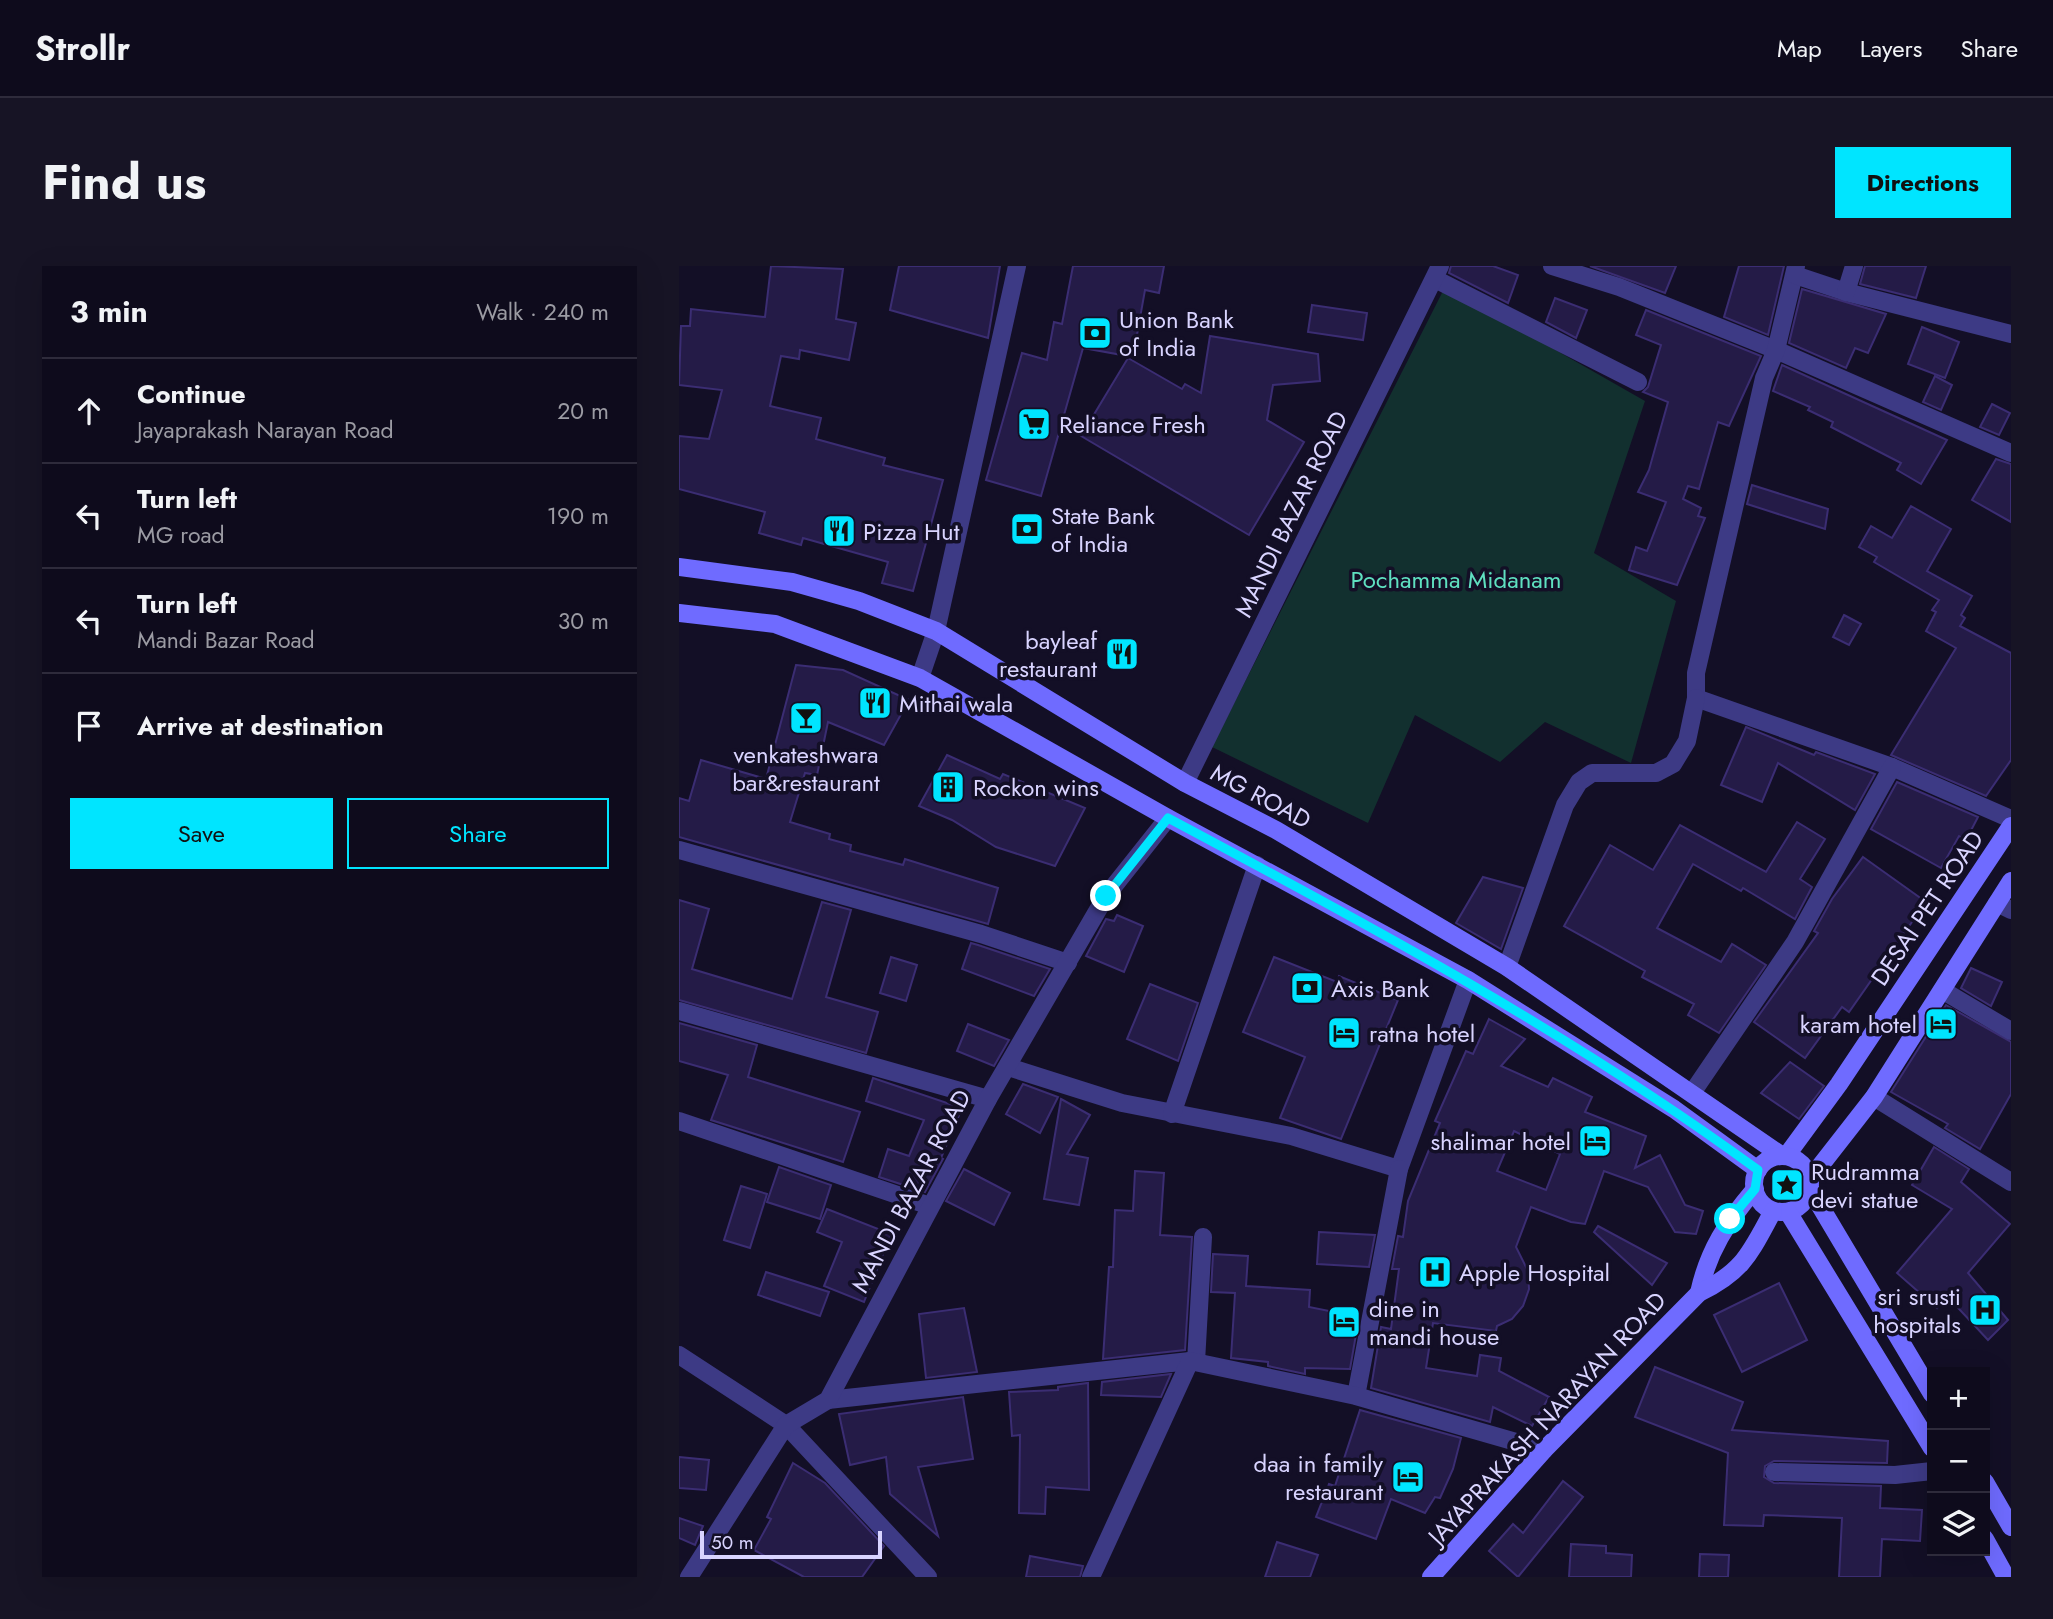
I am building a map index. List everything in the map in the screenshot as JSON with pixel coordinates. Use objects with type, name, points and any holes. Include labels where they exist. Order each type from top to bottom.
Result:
[{"type":"main road","name":"MG ROAD","points":[[679,567],[792,582],[859,601],[936,631],[1185,783],[1276,830],[1507,967],[1784,1155]]},
{"type":"main road","points":[[679,613],[775,624],[920,678],[1168,818],[1468,980],[1674,1109],[1758,1170]]},
{"type":"main road","name":"DESAI PET ROAD","points":[[1784,1155],[1839,1084],[2011,826]]},
{"type":"main road","points":[[1780,1212],[1801,1206],[1810,1184],[1874,1097],[1943,990],[2004,907],[2011,881]]},
{"type":"main road","points":[[1927,1385],[1800,1163],[1784,1155],[1764,1163],[1758,1170],[1755,1189],[1765,1206],[1780,1212],[1927,1440]]},
{"type":"main road","name":"JAYAPRAKASH NARAYAN ROAD","points":[[1699,1293],[1711,1251],[1730,1219],[1755,1189]]},
{"type":"main road","name":"JAYAPRAKASH NARAYAN ROAD","points":[[1431,1577],[1544,1450],[1699,1293],[1728,1279],[1780,1212]]},
{"type":"main road","points":[[1990,1491],[2011,1527]]},
{"type":"main road","points":[[1990,1548],[2006,1577]]},
{"type":"street","points":[[920,678],[936,631],[1017,266]]},
{"type":"street","points":[[1552,266],[1619,287],[1776,350],[2011,453]]},
{"type":"street","points":[[1846,292],[1854,266]]},
{"type":"street","points":[[1507,967],[1565,805],[1579,782],[1592,773],[1655,773],[1672,764],[1687,741],[1696,698],[1696,673],[1765,378],[1776,350],[1796,271],[1846,292],[2011,334]]},
{"type":"street","points":[[1437,272],[1638,382]]},
{"type":"street","name":"MANDI BAZAR ROAD","points":[[1185,783],[1437,272]]},
{"type":"street","points":[[1696,698],[1892,766],[2011,819]]},
{"type":"street","points":[[1692,1093],[1795,942],[1892,766]]},
{"type":"street","name":"MANDI BAZAR ROAD","points":[[828,1400],[988,1099],[1106,896],[1168,818]]},
{"type":"street","points":[[679,850],[981,934],[1068,963]]},
{"type":"street","points":[[1172,1114],[1257,865]]},
{"type":"street","points":[[1356,1396],[1399,1169],[1468,980]]},
{"type":"street","points":[[1943,990],[2011,1031]]},
{"type":"street","points":[[679,1011],[988,1099]]},
{"type":"street","points":[[1008,1067],[1122,1103],[1291,1136],[1399,1169]]},
{"type":"street","points":[[1874,1097],[2011,1181]]},
{"type":"street","points":[[679,1121],[930,1206]]},
{"type":"street","points":[[1091,1577],[1193,1362],[1203,1237]]},
{"type":"street","points":[[679,1354],[786,1425],[928,1577]]},
{"type":"street","points":[[688,1569],[786,1425],[828,1400],[1193,1362],[1356,1396],[1544,1450]]},
{"type":"street","points":[[1774,1472],[1895,1475],[1927,1472]]},
{"type":"green space","name":"Pochamma Midanam","points":[[1445,287],[1645,401],[1594,553],[1676,601],[1631,763],[1545,722],[1500,762],[1415,715],[1368,823],[1212,747]]},
{"type":"building","points":[[771,266],[843,269],[836,319],[856,323],[849,360],[800,350],[799,359],[781,356],[770,406],[821,418],[816,439],[885,458],[883,465],[943,480],[913,591],[882,583],[888,562],[803,538],[801,545],[759,533],[765,512],[679,489],[679,436],[709,439],[722,390],[679,385],[681,326],[690,326],[691,309],[765,317]]},
{"type":"building","points":[[899,266],[1000,266],[988,338],[890,310]]},
{"type":"building","points":[[1073,266],[1164,266],[1159,293],[1145,290],[1133,357],[1083,348],[1041,496],[986,480],[1022,353],[1047,360],[1054,322],[1062,324]]},
{"type":"building","points":[[1451,266],[1493,266],[1518,275],[1508,303],[1449,273]]},
{"type":"building","points":[[1590,266],[1676,266],[1665,293]]},
{"type":"building","points":[[1739,266],[1784,266],[1768,335],[1724,317]]},
{"type":"building","points":[[1865,266],[1926,266],[1916,298],[1860,284]]},
{"type":"building","points":[[1802,289],[1886,314],[1868,353],[1855,348],[1846,368],[1789,343]]},
{"type":"building","points":[[1555,298],[1587,310],[1576,338],[1546,322]]},
{"type":"building","points":[[1312,305],[1367,313],[1363,340],[1308,332]]},
{"type":"building","points":[[1646,310],[1761,356],[1729,426],[1718,422],[1699,489],[1688,486],[1683,499],[1701,508],[1698,516],[1705,518],[1677,585],[1629,570],[1636,547],[1647,551],[1666,502],[1638,492],[1649,470],[1668,402],[1643,392],[1648,387],[1661,345],[1636,335]]},
{"type":"building","points":[[1922,327],[1959,342],[1945,378],[1908,364]]},
{"type":"building","points":[[1210,336],[1318,354],[1320,381],[1273,385],[1267,420],[1304,442],[1249,535],[1081,436],[1128,358],[1182,389],[1185,384],[1201,393]]},
{"type":"building","points":[[1782,365],[1947,440],[1921,484],[1897,470],[1901,463],[1831,427],[1833,422],[1808,410],[1810,407],[1773,391]]},
{"type":"building","points":[[1935,376],[1952,385],[1941,410],[1923,402]]},
{"type":"building","points":[[1992,404],[2010,413],[1999,435],[1980,427]]},
{"type":"building","points":[[1996,459],[2011,464],[2011,522],[1972,500]]},
{"type":"building","points":[[1752,485],[1828,509],[1825,529],[1747,504]]},
{"type":"building","points":[[1911,506],[1951,529],[1927,571],[1972,596],[1961,615],[1965,618],[1960,626],[2011,653],[2011,760],[1986,796],[1891,755],[1956,648],[1926,631],[1936,612],[1932,610],[1939,600],[1874,562],[1877,557],[1859,547],[1871,526],[1892,538]]},
{"type":"building","points":[[1844,615],[1861,624],[1849,645],[1833,637]]},
{"type":"building","points":[[796,665],[843,670],[909,700],[884,745],[828,722],[817,775],[805,773],[790,822],[830,834],[829,839],[851,845],[850,851],[903,865],[905,859],[998,888],[988,924],[679,837],[679,798],[689,801],[701,760],[766,779]]},
{"type":"building","points":[[1746,727],[1814,755],[1816,752],[1875,774],[1855,810],[1778,763],[1762,802],[1721,785]]},
{"type":"building","points":[[947,755],[1000,779],[1003,774],[1085,808],[1055,866],[996,847],[952,820],[919,806]]},
{"type":"building","points":[[1897,782],[1978,817],[1966,840],[1959,836],[1941,868],[1871,829]]},
{"type":"building","points":[[1797,822],[1825,839],[1800,879],[1812,887],[1795,919],[1743,888],[1741,891],[1693,864],[1657,928],[1721,962],[1732,944],[1766,965],[1719,1033],[1688,1015],[1694,1004],[1642,977],[1645,971],[1564,926],[1610,845],[1653,870],[1680,825],[1766,872]]},
{"type":"building","points":[[1863,857],[1926,902],[1849,1012],[1842,1007],[1805,1058],[1754,1022],[1818,933],[1814,931],[1832,899]]},
{"type":"building","points":[[1483,877],[1523,888],[1501,949],[1456,923]]},
{"type":"building","points":[[679,900],[709,909],[692,969],[792,999],[822,902],[851,910],[826,997],[878,1012],[866,1053],[679,1000]]},
{"type":"building","points":[[1117,915],[1143,926],[1124,972],[1086,956],[1106,919],[1114,921]]},
{"type":"building","points":[[971,943],[1050,969],[1034,996],[962,969]]},
{"type":"building","points":[[891,957],[917,965],[906,1001],[880,993]]},
{"type":"building","points":[[1274,957],[1337,982],[1339,976],[1398,1000],[1341,1139],[1280,1118],[1305,1057],[1243,1032]]},
{"type":"building","points":[[1971,968],[2002,982],[1991,1006],[1961,988]]},
{"type":"building","points":[[1150,984],[1198,1003],[1178,1061],[1127,1039]]},
{"type":"building","points":[[1946,1005],[2011,1042],[2011,1094],[1980,1149],[1945,1128],[1948,1124],[1891,1092]]},
{"type":"building","points":[[1489,1019],[1525,1039],[1501,1066],[1548,1087],[1553,1078],[1592,1097],[1585,1112],[1646,1136],[1635,1168],[1660,1155],[1685,1205],[1703,1211],[1696,1234],[1675,1232],[1648,1187],[1604,1171],[1585,1224],[1571,1222],[1531,1207],[1516,1247],[1528,1271],[1529,1289],[1523,1306],[1512,1319],[1497,1326],[1496,1331],[1433,1323],[1426,1368],[1477,1376],[1480,1355],[1501,1358],[1499,1371],[1549,1397],[1532,1426],[1493,1407],[1490,1422],[1371,1388],[1381,1327],[1391,1329],[1399,1269],[1392,1269],[1398,1236],[1403,1237],[1408,1201],[1440,1123],[1435,1121],[1466,1051],[1473,1054]],"holes":[[[1514,1131],[1560,1154],[1546,1190],[1497,1171]]]},
{"type":"building","points":[[679,1023],[757,1045],[748,1077],[860,1112],[843,1162],[711,1120],[728,1075],[679,1061]]},
{"type":"building","points":[[968,1024],[1009,1040],[994,1066],[957,1051]]},
{"type":"building","points":[[1790,1062],[1824,1086],[1799,1119],[1761,1093]]},
{"type":"building","points":[[873,1078],[962,1108],[941,1158],[943,1159],[925,1192],[879,1177],[888,1149],[909,1156],[924,1120],[866,1101]]},
{"type":"building","points":[[1023,1084],[1058,1097],[1040,1133],[1006,1114]]},
{"type":"building","points":[[1061,1099],[1090,1115],[1067,1154],[1088,1158],[1079,1205],[1044,1199]]},
{"type":"building","points":[[1934,1147],[1969,1169],[1961,1182],[2010,1224],[1968,1273],[2008,1320],[1988,1340],[1947,1296],[1937,1308],[1897,1273],[1952,1209],[1912,1185]]},
{"type":"building","points":[[779,1167],[831,1185],[820,1219],[767,1202]]},
{"type":"building","points":[[964,1169],[1010,1193],[994,1225],[946,1201]]},
{"type":"building","points":[[1135,1171],[1164,1173],[1160,1235],[1192,1237],[1185,1350],[1103,1359],[1109,1267],[1113,1267],[1115,1210],[1133,1211]]},
{"type":"building","points":[[741,1186],[767,1194],[750,1248],[724,1240]]},
{"type":"building","points":[[827,1209],[891,1234],[864,1302],[824,1286],[842,1242],[817,1232]]},
{"type":"building","points":[[1598,1226],[1667,1263],[1652,1285],[1594,1232]]},
{"type":"building","points":[[1319,1232],[1375,1235],[1369,1267],[1317,1264]]},
{"type":"building","points":[[1213,1254],[1248,1256],[1246,1286],[1310,1290],[1309,1307],[1354,1316],[1353,1322],[1358,1323],[1350,1369],[1305,1368],[1305,1374],[1268,1366],[1268,1362],[1231,1358],[1235,1293],[1211,1292]]},
{"type":"building","points":[[766,1272],[829,1292],[820,1316],[758,1295]]},
{"type":"building","points":[[1779,1283],[1807,1340],[1742,1372],[1714,1315]]},
{"type":"building","points":[[964,1308],[977,1372],[926,1378],[919,1314]]},
{"type":"building","points":[[1655,1367],[1743,1402],[1732,1430],[1888,1441],[1887,1463],[1774,1461],[1765,1466],[1764,1477],[1774,1483],[1881,1486],[1880,1508],[1922,1510],[1920,1541],[1882,1539],[1880,1577],[1839,1577],[1842,1518],[1764,1515],[1763,1526],[1724,1525],[1728,1453],[1635,1417]]},
{"type":"building","points":[[1171,1374],[1161,1397],[1101,1395],[1102,1382]]},
{"type":"building","points":[[1088,1383],[1089,1490],[1046,1487],[1045,1514],[1019,1513],[1020,1435],[1012,1436],[1009,1392],[1058,1390],[1058,1387]]},
{"type":"building","points":[[963,1397],[973,1459],[918,1467],[938,1536],[890,1494],[886,1457],[850,1465],[839,1414]]},
{"type":"building","points":[[1360,1410],[1461,1438],[1453,1469],[1440,1498],[1435,1497],[1425,1513],[1391,1499],[1376,1539],[1316,1517],[1329,1484],[1335,1486]]},
{"type":"building","points":[[679,1457],[709,1460],[706,1490],[679,1488]]},
{"type":"building","points":[[793,1463],[825,1483],[884,1546],[862,1577],[804,1577],[754,1550],[771,1519],[767,1517]]},
{"type":"building","points":[[1563,1481],[1583,1497],[1518,1577],[1489,1551],[1513,1524],[1523,1533]]},
{"type":"building","points":[[679,1518],[703,1526],[695,1545],[679,1538]]},
{"type":"building","points":[[1277,1542],[1318,1555],[1310,1577],[1265,1577]]},
{"type":"building","points":[[1571,1544],[1606,1546],[1606,1553],[1632,1555],[1631,1577],[1569,1577]]},
{"type":"building","points":[[1700,1554],[1729,1555],[1728,1577],[1699,1577]]},
{"type":"building","points":[[1030,1556],[1083,1566],[1080,1577],[1026,1577]]},
{"type":"place","name":"Union Bank of India","points":[[1095,333]]},
{"type":"place","name":"Reliance Fresh","points":[[1034,424]]},
{"type":"place","name":"State Bank of India","points":[[1027,529]]},
{"type":"place","name":"Pizza Hut","points":[[839,531]]},
{"type":"place","name":"bayleaf restaurant","points":[[1122,654]]},
{"type":"place","name":"Mithai wala","points":[[875,703]]},
{"type":"place","name":"venkateshwara bar&restaurant","points":[[806,718]]},
{"type":"place","name":"Rockon wins","points":[[948,787]]},
{"type":"place","name":"Axis Bank","points":[[1307,988]]},
{"type":"place","name":"karam hotel","points":[[1941,1024]]},
{"type":"place","name":"ratna hotel","points":[[1344,1033]]},
{"type":"place","name":"shalimar hotel","points":[[1595,1141]]},
{"type":"place","name":"Rudramma devi statue","points":[[1787,1185]]},
{"type":"place","name":"Apple Hospital","points":[[1435,1272]]},
{"type":"place","name":"sri srusti hospitals","points":[[1985,1310]]},
{"type":"place","name":"dine in mandi house","points":[[1344,1322]]},
{"type":"place","name":"daa in family restaurant","points":[[1408,1477]]},
{"type":"route","points":[[1106,896],[1168,818],[1468,980],[1674,1109],[1758,1170],[1755,1189],[1730,1219]]}]
